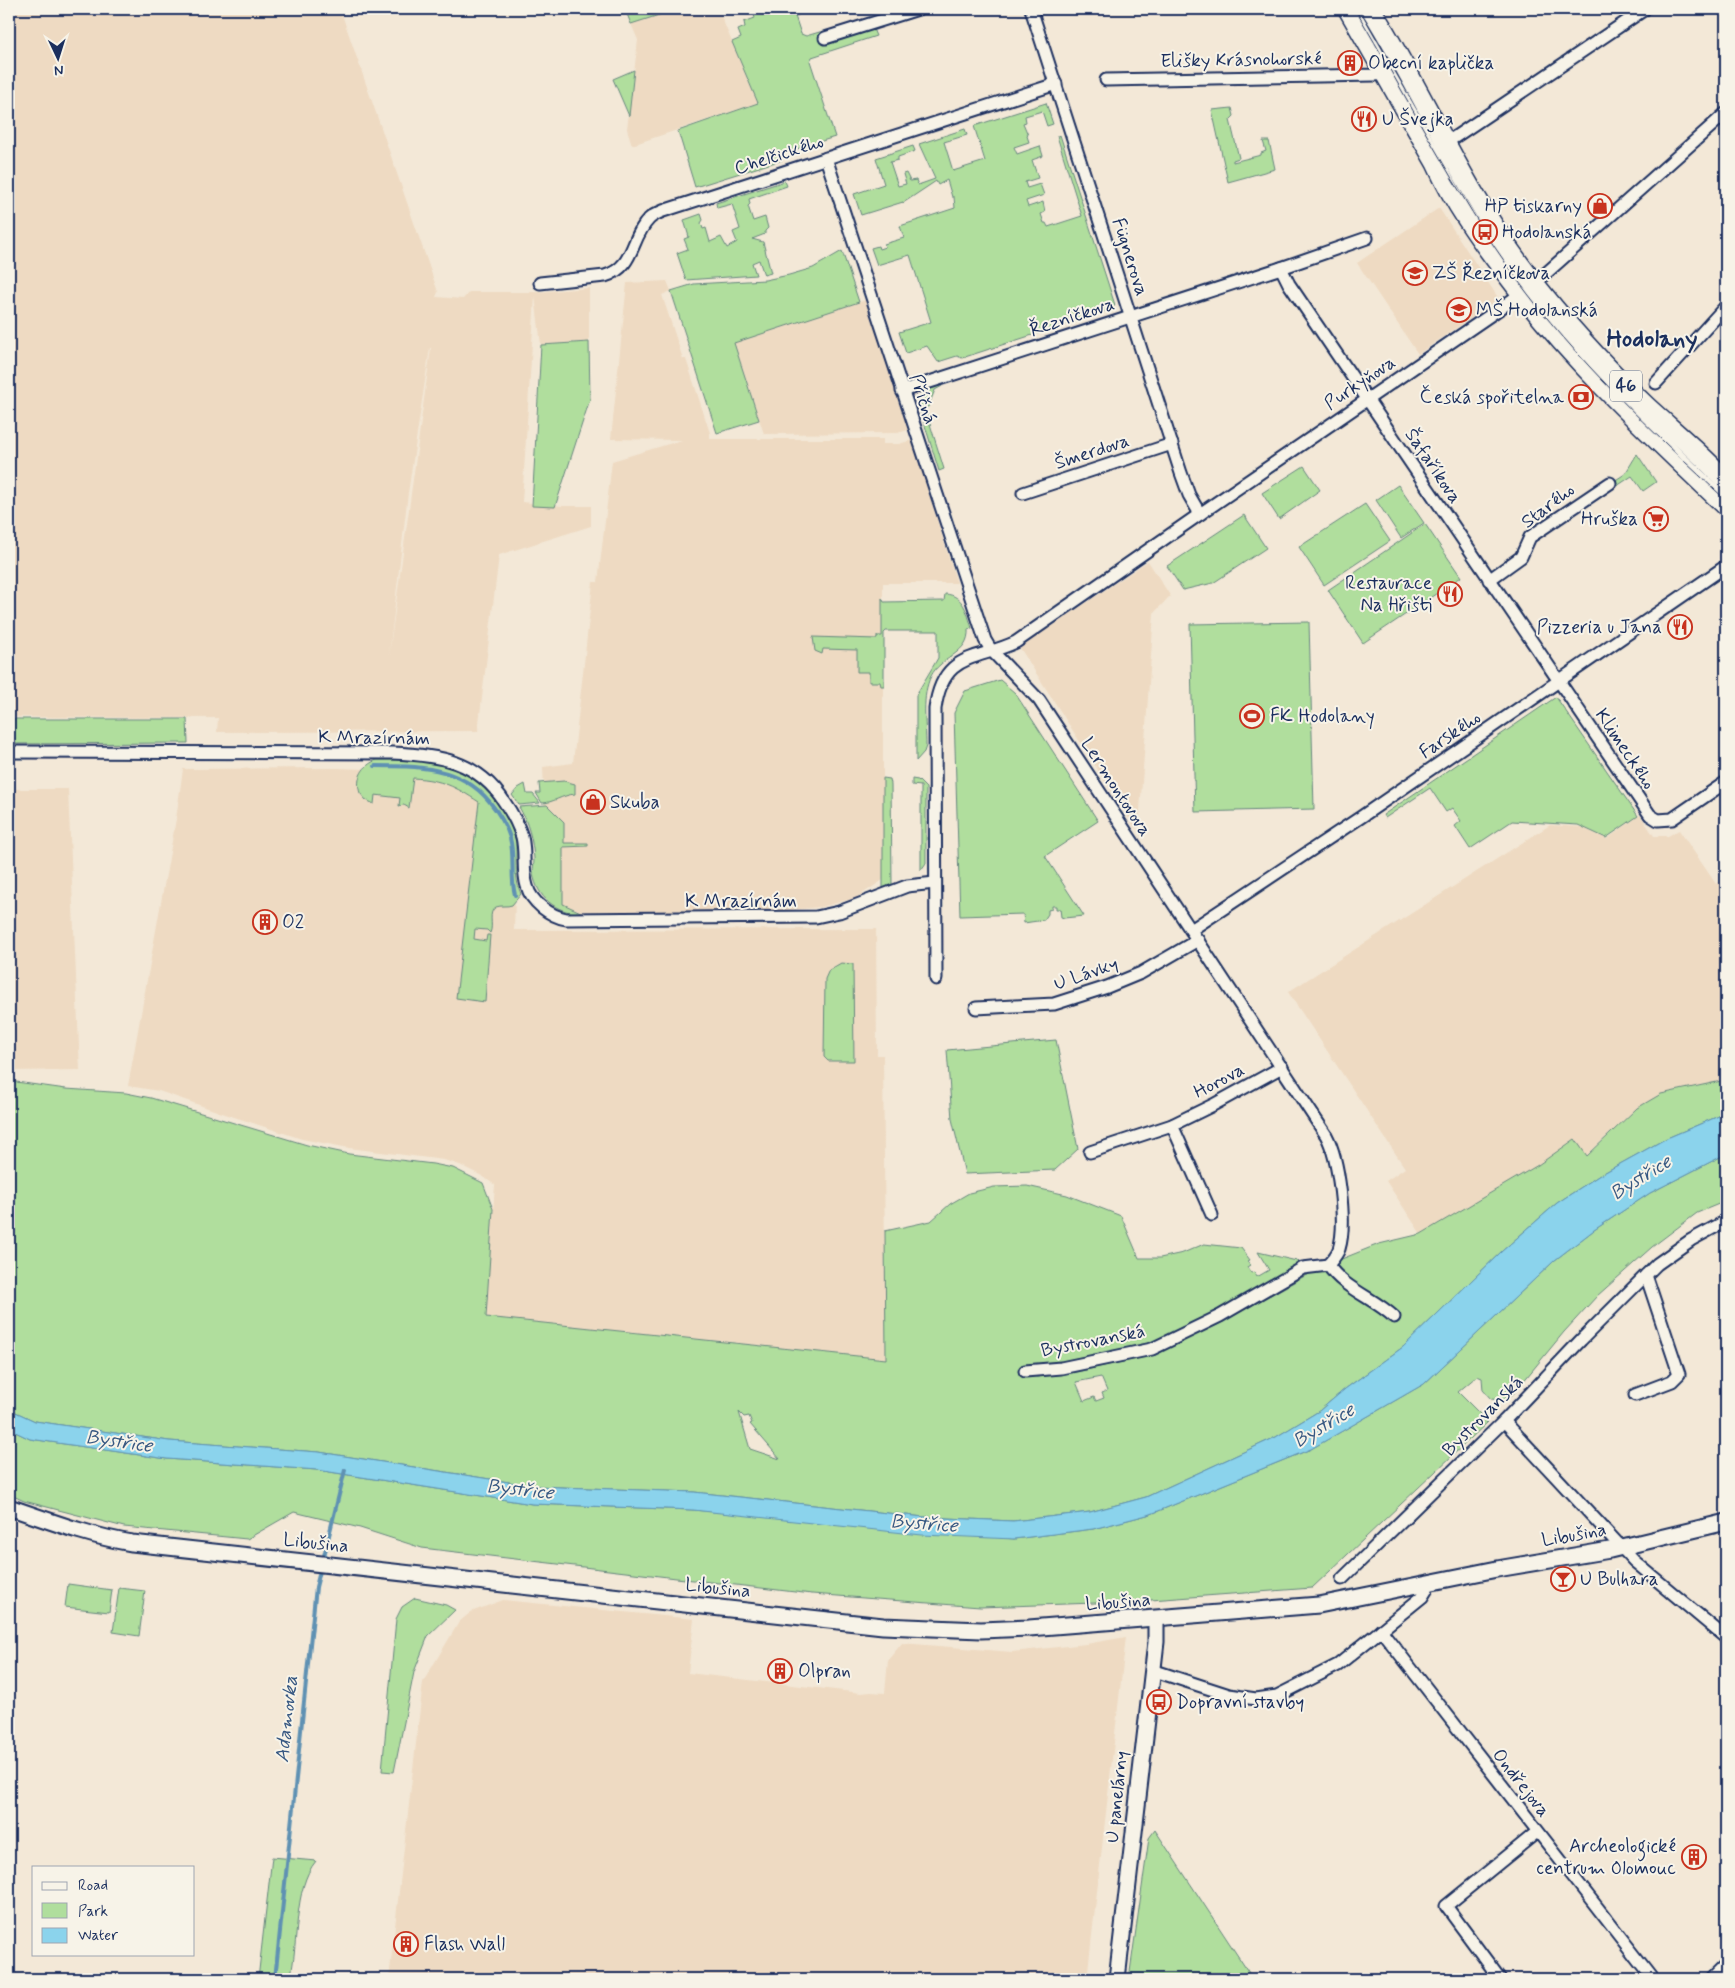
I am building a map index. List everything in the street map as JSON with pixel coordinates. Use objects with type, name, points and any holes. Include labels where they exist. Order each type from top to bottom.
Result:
[{"type":"main road","points":[[1348,9],[1461,211],[1528,288],[1546,326],[1621,406],[1726,506]]},
{"type":"main road","name":"46","points":[[1371,9],[1404,64],[1483,209],[1522,267],[1528,288],[1561,316],[1646,406],[1726,481]]},
{"type":"street","points":[[826,38],[918,9]]},
{"type":"street","name":"Fügnerova","points":[[1031,9],[1189,495],[1200,514]]},
{"type":"street","points":[[1446,143],[1645,9]]},
{"type":"street","name":"Elišky Krásnohorské","points":[[1106,80],[1375,75],[1385,73],[1404,64]]},
{"type":"street","name":"Chelčického","points":[[540,283],[614,274],[626,262],[641,230],[653,216],[663,211],[1056,84]]},
{"type":"street","name":"Purkyňova","points":[[991,650],[1016,642],[1528,288],[1726,113]]},
{"type":"street","name":"Příčná","points":[[826,158],[982,632],[991,650]]},
{"type":"street","name":"Řezníčkova","points":[[902,391],[1281,268],[1367,238]]},
{"type":"street","name":"Šafaříkova","points":[[1281,268],[1289,284],[1366,399],[1559,682]]},
{"type":"street","points":[[1656,383],[1726,306]]},
{"type":"street","name":"Šmerdova","points":[[1023,493],[1172,444]]},
{"type":"street","name":"Starého","points":[[1489,580],[1521,557],[1530,537],[1610,483]]},
{"type":"street","name":"Farského","points":[[1191,930],[1361,817],[1726,566]]},
{"type":"street","points":[[936,979],[935,727],[938,693],[950,670],[976,654],[991,650]]},
{"type":"street","name":"Lermontovova","points":[[991,650],[1039,700],[1326,1135],[1334,1152],[1340,1191],[1341,1237],[1338,1251],[1328,1265]]},
{"type":"street","name":"Klimeckého","points":[[1559,682],[1650,816],[1658,820],[1672,819],[1726,782]]},
{"type":"street","name":"K Mrazírnám","points":[[9,752],[420,754],[449,759],[475,771],[500,794],[514,816],[520,830],[524,844],[526,881],[530,893],[550,913],[566,919],[816,917],[839,912],[906,886],[935,883]]},
{"type":"street","name":"U Lávky","points":[[976,1008],[1054,1004],[1107,987],[1141,973],[1198,940]]},
{"type":"street","name":"Horova","points":[[1090,1152],[1172,1124],[1213,1105],[1282,1067]]},
{"type":"street","points":[[1172,1124],[1212,1215]]},
{"type":"street","name":"Bystrovanská","points":[[1342,1579],[1504,1421],[1657,1264],[1691,1240],[1726,1221]]},
{"type":"street","points":[[1328,1265],[1334,1274],[1346,1284],[1381,1306],[1394,1317]]},
{"type":"street","name":"Bystrovanská","points":[[1025,1371],[1061,1368],[1137,1354],[1152,1349],[1220,1316],[1303,1268],[1328,1265]]},
{"type":"street","points":[[1635,1395],[1672,1381],[1679,1374],[1646,1275]]},
{"type":"street","points":[[1504,1421],[1634,1561],[1726,1638]]},
{"type":"street","name":"Libušina","points":[[9,1508],[101,1538],[883,1626],[981,1630],[1156,1619],[1319,1604],[1427,1582],[1622,1547],[1685,1530],[1726,1522]]},
{"type":"street","points":[[1152,1670],[1228,1695],[1256,1699],[1270,1698],[1288,1692],[1338,1665],[1425,1593],[1427,1582]]},
{"type":"street","name":"U panelárny","points":[[1117,1979],[1157,1635],[1156,1619]]},
{"type":"street","name":"Ondřejova","points":[[1381,1630],[1653,1979]]},
{"type":"street","points":[[1500,1979],[1446,1906],[1537,1832]]},
{"type":"street","points":[[1711,1979],[1726,1964]]},
{"type":"shaded area","points":[[9,9],[340,9],[438,292],[436,297],[463,299],[469,292],[535,292],[589,288],[589,342],[541,345],[535,296],[522,502],[562,506],[591,506],[591,526],[499,555],[478,731],[217,732],[218,718],[9,717]],"holes":[[[431,348],[389,655],[408,493]]]},
{"type":"shaded area","points":[[678,9],[718,9],[758,103],[632,145],[627,129],[638,40],[631,24]]},
{"type":"shaded area","name":"ZŠ Řezníčkova","points":[[1439,208],[1499,299],[1418,354],[1357,263]]},
{"type":"shaded area","points":[[667,281],[671,291],[662,295],[683,359],[686,359],[710,433],[710,439],[883,439],[883,444],[899,444],[912,440],[957,583],[883,583],[883,880],[856,898],[821,907],[788,910],[583,912],[553,900],[545,818],[543,767],[573,763],[593,582],[598,582],[612,461],[682,440],[611,439],[627,283]]},
{"type":"shaded area","points":[[872,298],[902,390],[898,399],[908,430],[897,433],[764,434],[734,343]]},
{"type":"shaded area","points":[[1148,561],[1171,597],[1154,613],[1139,825],[1135,828],[1020,648]]},
{"type":"shaded area","points":[[337,768],[432,771],[491,808],[512,897],[515,898],[514,930],[876,929],[877,1055],[883,1055],[886,1359],[485,1317],[495,1185],[482,1176],[460,1165],[444,1160],[349,1148],[302,1139],[159,1091],[128,1086],[176,819],[183,769]]},
{"type":"shaded area","points":[[9,789],[68,789],[80,1070],[9,1071]]},
{"type":"shaded area","points":[[1640,815],[1654,836],[1668,836],[1679,830],[1716,884],[1726,877],[1726,1080],[1661,1094],[1637,1108],[1586,1156],[1575,1139],[1538,1165],[1421,1234],[1386,1181],[1405,1168],[1288,992],[1550,825],[1581,827],[1607,839]]},
{"type":"shaded area","points":[[503,1600],[694,1619],[688,1673],[861,1693],[885,1693],[888,1660],[902,1643],[1012,1652],[1086,1644],[1126,1637],[1087,1979],[389,1979],[423,1682],[459,1622],[471,1612]]},
{"type":"green space","points":[[625,9],[678,9],[631,24]]},
{"type":"green space","points":[[752,9],[816,9],[795,16],[801,34],[806,36],[823,31],[827,45],[873,29],[876,36],[812,57],[810,61],[835,137],[780,154],[782,160],[695,187],[678,131],[758,103],[732,42],[741,38],[738,30],[745,27],[744,22],[755,18]]},
{"type":"green space","points":[[634,70],[629,116],[613,79]]},
{"type":"green space","points":[[1046,103],[1053,124],[1047,126],[1042,111],[1025,116],[1026,122],[1023,123],[1029,142],[1014,147],[1017,154],[1040,146],[1043,156],[1032,160],[1038,178],[1025,182],[1027,188],[1040,184],[1044,195],[1026,201],[1028,207],[1043,202],[1045,212],[1041,214],[1044,223],[1048,227],[1082,216],[1057,136],[1060,135],[1115,305],[1112,309],[962,358],[957,356],[938,362],[927,346],[906,353],[899,332],[931,322],[910,255],[877,265],[871,248],[878,246],[879,249],[885,247],[884,244],[904,238],[900,226],[955,208],[954,197],[952,197],[947,180],[938,185],[936,181],[903,203],[861,215],[854,194],[884,184],[876,158],[913,146],[915,151],[890,162],[898,186],[906,184],[903,174],[906,173],[910,181],[916,180],[918,185],[935,179],[919,144],[965,129],[967,135],[944,142],[953,171],[985,161],[974,126]]},
{"type":"green space","points":[[1232,108],[1234,116],[1230,120],[1239,158],[1233,160],[1233,162],[1261,155],[1261,153],[1266,151],[1263,141],[1269,141],[1275,169],[1228,182],[1212,110]]},
{"type":"green space","points":[[785,181],[787,186],[749,199],[750,204],[748,206],[753,221],[765,217],[768,228],[765,234],[752,239],[763,242],[771,273],[764,275],[759,260],[752,263],[756,275],[686,280],[677,253],[688,249],[684,239],[689,237],[684,220],[701,214],[703,220],[701,223],[703,229],[706,228],[710,242],[721,237],[727,248],[737,242],[733,232],[740,229],[732,204],[717,208],[716,203]]},
{"type":"green space","points":[[842,251],[859,302],[734,343],[759,420],[717,433],[671,291],[694,284],[765,280],[789,275],[813,268]]},
{"type":"green space","points":[[589,342],[590,399],[555,507],[532,506],[541,345]]},
{"type":"green space","points":[[940,384],[942,386],[935,390],[928,407],[925,408],[944,469],[939,471],[918,403],[924,390]]},
{"type":"green space","points":[[1637,454],[1656,482],[1643,491],[1632,476],[1617,486],[1614,481],[1625,474]]},
{"type":"green space","points":[[1304,466],[1320,490],[1279,519],[1262,493]]},
{"type":"green space","points":[[1398,485],[1424,523],[1401,538],[1376,500]]},
{"type":"green space","points":[[1365,504],[1390,541],[1324,585],[1299,547]]},
{"type":"green space","points":[[1244,515],[1266,548],[1213,583],[1183,590],[1167,566]]},
{"type":"green space","points":[[1425,524],[1461,577],[1363,643],[1328,590]]},
{"type":"green space","points":[[945,594],[961,601],[972,628],[968,629],[967,637],[960,650],[941,664],[931,676],[925,701],[926,746],[924,752],[916,761],[916,695],[938,658],[938,631],[886,631],[884,633],[884,686],[881,686],[880,682],[869,682],[869,672],[857,672],[857,650],[823,649],[822,654],[815,651],[813,637],[877,639],[877,636],[882,636],[882,598],[884,602],[944,601]]},
{"type":"green space","name":"FK Hodolany","points":[[1309,622],[1314,809],[1195,812],[1190,624]]},
{"type":"green space","points":[[1000,680],[1015,693],[1098,821],[1045,856],[1084,916],[1064,918],[1061,917],[1060,909],[1052,906],[1044,920],[1024,923],[1023,914],[960,916],[954,713],[965,691]]},
{"type":"green space","points":[[1556,697],[1638,816],[1606,838],[1578,825],[1512,821],[1470,849],[1455,826],[1461,821],[1452,808],[1446,812],[1430,788],[1385,818],[1383,815]]},
{"type":"green space","points":[[9,719],[187,719],[188,743],[9,744]]},
{"type":"green space","points":[[377,760],[412,760],[444,765],[459,770],[473,778],[486,789],[498,803],[510,823],[515,837],[516,874],[521,894],[512,905],[498,906],[493,909],[490,933],[487,930],[475,929],[474,939],[486,941],[487,935],[490,935],[485,1002],[456,998],[479,802],[448,785],[432,780],[413,778],[409,808],[404,805],[399,806],[400,798],[375,795],[374,804],[366,800],[360,793],[359,777],[368,765]]},
{"type":"green space","points":[[883,778],[890,779],[891,784],[892,884],[883,888]]},
{"type":"green space","points":[[912,779],[918,780],[926,788],[926,863],[921,870],[921,786],[912,785]]},
{"type":"green space","points":[[564,781],[575,784],[575,794],[542,803],[536,793],[540,793],[539,783]]},
{"type":"green space","points":[[525,784],[527,794],[533,794],[540,803],[519,805],[512,795]]},
{"type":"green space","points":[[547,805],[564,822],[564,843],[588,843],[588,846],[563,847],[563,904],[583,913],[566,911],[552,904],[541,893],[534,878],[531,839],[519,807]]},
{"type":"green space","points":[[841,963],[853,964],[854,1061],[828,1061],[824,1057],[825,979],[829,970]]},
{"type":"green space","points":[[1056,1040],[1078,1149],[1055,1170],[965,1174],[952,1119],[947,1050]]},
{"type":"green space","points":[[1726,1080],[1726,1113],[1667,1138],[1600,1175],[1557,1203],[1501,1252],[1403,1347],[1345,1389],[1319,1411],[1276,1437],[1146,1497],[1090,1512],[1013,1521],[924,1517],[694,1492],[534,1486],[319,1452],[169,1441],[35,1421],[9,1409],[9,1081],[66,1089],[126,1093],[151,1098],[307,1145],[349,1154],[453,1168],[483,1183],[493,1209],[486,1317],[886,1359],[885,1231],[931,1221],[950,1204],[969,1193],[994,1187],[1027,1186],[1067,1195],[1121,1216],[1139,1258],[1160,1258],[1183,1253],[1204,1244],[1241,1248],[1250,1260],[1248,1261],[1250,1265],[1247,1267],[1257,1277],[1269,1270],[1258,1252],[1301,1262],[1211,1314],[1148,1344],[1060,1362],[1034,1364],[1036,1377],[1072,1373],[1153,1355],[1217,1325],[1319,1268],[1379,1244],[1421,1234],[1538,1165],[1575,1139],[1587,1156],[1637,1108],[1661,1094]],"holes":[[[1101,1377],[1107,1391],[1102,1393],[1104,1398],[1096,1401],[1094,1397],[1084,1401],[1076,1382]],[[739,1412],[744,1417],[749,1416],[752,1423],[750,1424],[780,1459],[750,1449]]]},
{"type":"green space","points":[[1726,1154],[1726,1201],[1697,1213],[1652,1247],[1597,1296],[1564,1332],[1513,1394],[1503,1400],[1491,1399],[1483,1390],[1482,1378],[1477,1376],[1458,1392],[1488,1422],[1312,1588],[1124,1602],[980,1607],[812,1594],[422,1548],[360,1528],[294,1512],[247,1539],[124,1527],[24,1501],[9,1494],[9,1429],[30,1439],[167,1459],[317,1470],[532,1504],[693,1510],[1014,1539],[1093,1529],[1151,1514],[1311,1449],[1424,1384],[1555,1260],[1594,1230],[1650,1193]]},
{"type":"green space","points":[[68,1584],[112,1590],[109,1612],[65,1607]]},
{"type":"green space","points":[[119,1588],[145,1591],[139,1636],[113,1632]]},
{"type":"green space","points":[[415,1598],[446,1605],[455,1610],[428,1636],[414,1672],[394,1772],[382,1771],[396,1619],[402,1607]]},
{"type":"green space","points":[[1155,1830],[1253,1979],[1129,1979],[1149,1838]]},
{"type":"green space","points":[[272,1857],[316,1861],[309,1872],[300,1901],[290,1979],[258,1979]]},
{"type":"water","name":"Bystřice","points":[[1726,1113],[1726,1154],[1650,1193],[1594,1230],[1555,1260],[1424,1384],[1311,1449],[1151,1514],[1093,1529],[1014,1539],[922,1535],[693,1510],[532,1504],[317,1470],[167,1459],[30,1439],[9,1429],[9,1409],[35,1421],[169,1441],[319,1452],[534,1486],[694,1492],[924,1517],[1013,1521],[1090,1512],[1146,1497],[1276,1437],[1319,1411],[1345,1389],[1403,1347],[1501,1252],[1557,1203],[1600,1175],[1667,1138]]},
{"type":"waterway","points":[[375,766],[437,770],[465,781],[477,789],[496,809],[508,833],[512,852],[515,895]]},
{"type":"waterway","name":"Adamovka","points":[[323,1560],[345,1470]]},
{"type":"waterway","name":"Adamovka","points":[[275,1979],[316,1587],[321,1567]]},
{"type":"tram line","points":[[1355,9],[1452,179],[1516,278],[1563,337],[1615,394],[1726,500]]},
{"type":"place","name":"Obecní kaplička","points":[[1350,63]]},
{"type":"place","name":"U Švejka","points":[[1364,119]]},
{"type":"place","name":"HP tiskarny","points":[[1600,206]]},
{"type":"place","name":"Hodolanská","points":[[1485,232]]},
{"type":"place","name":"ZŠ Řezníčkova","points":[[1415,273]]},
{"type":"place","name":"MŠ Hodolanská","points":[[1459,310]]},
{"type":"place","name":"Česká spořitelna","points":[[1581,397]]},
{"type":"place","name":"Hruška","points":[[1656,519]]},
{"type":"place","name":"Restaurace Na Hřišti","points":[[1450,594]]},
{"type":"place","name":"Pizzeria u Jana","points":[[1680,627]]},
{"type":"place","name":"FK Hodolany","points":[[1252,716]]},
{"type":"place","name":"Skuba","points":[[593,802]]},
{"type":"place","name":"O2","points":[[265,922]]},
{"type":"place","name":"U Bulhara","points":[[1563,1579]]},
{"type":"place","name":"Olpran","points":[[780,1671]]},
{"type":"place","name":"Dopravní stavby","points":[[1159,1702]]},
{"type":"place","name":"Archeologické centrum Olomouc","points":[[1694,1857]]},
{"type":"place","name":"Flash Wall","points":[[406,1944]]},
{"type":"district","name":"Hodolany","points":[[1652,339]]}]
